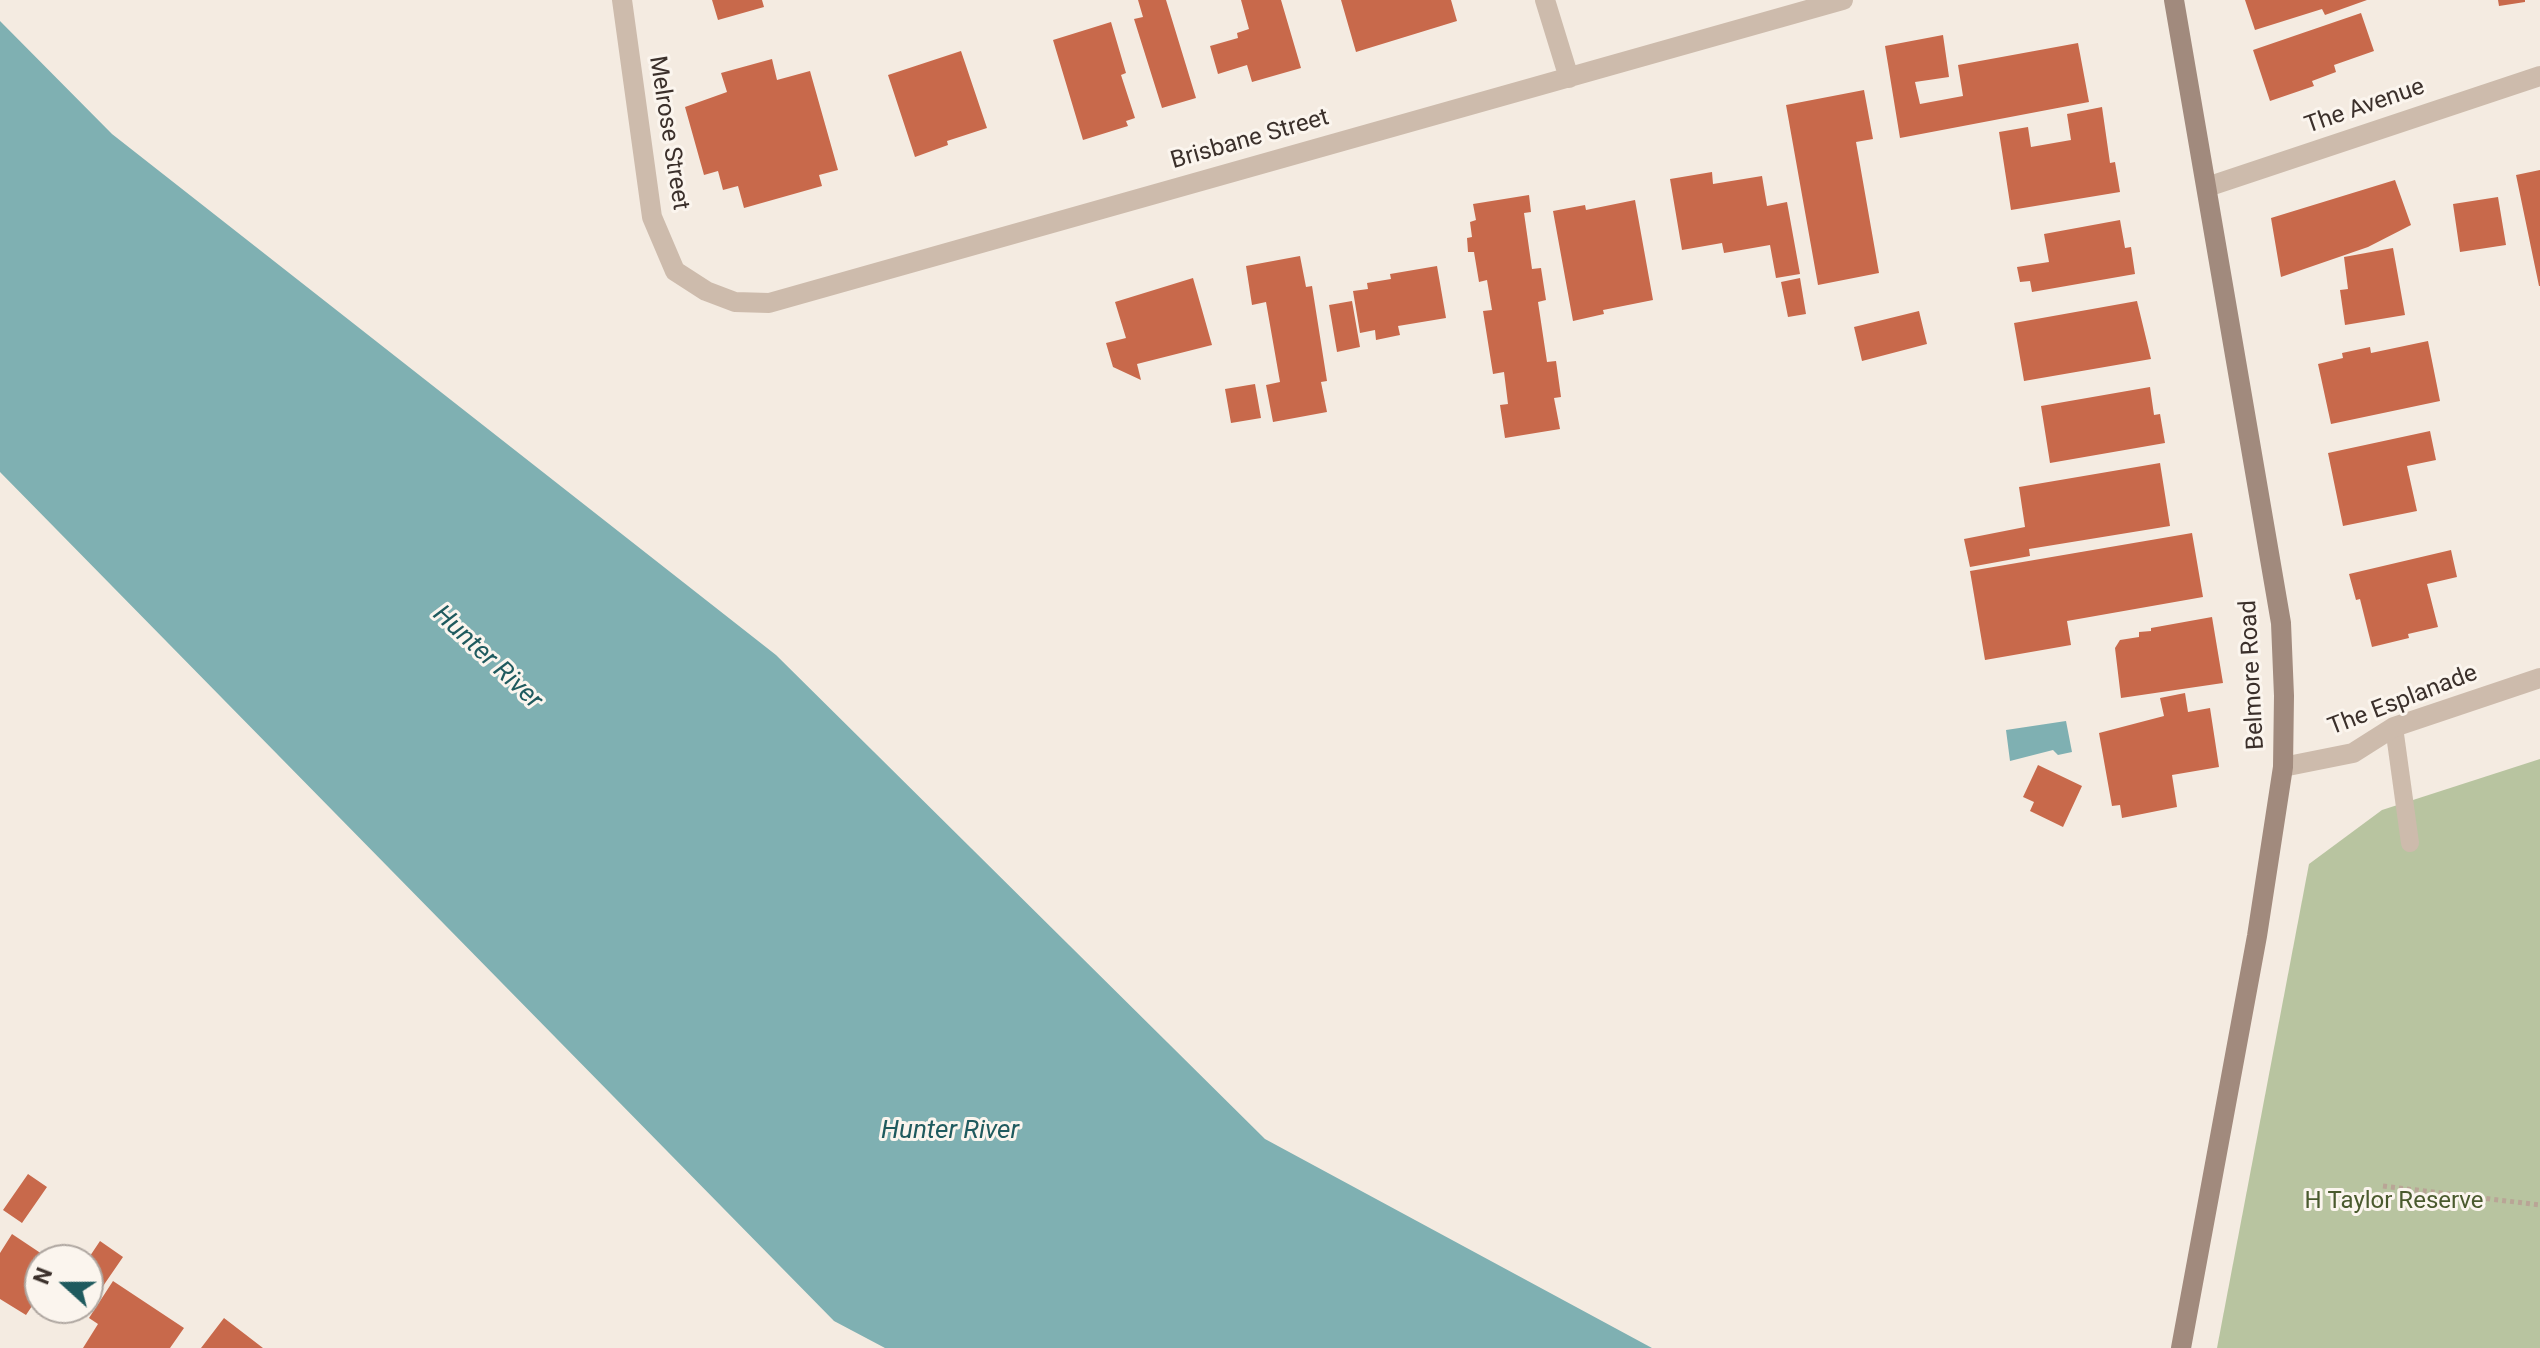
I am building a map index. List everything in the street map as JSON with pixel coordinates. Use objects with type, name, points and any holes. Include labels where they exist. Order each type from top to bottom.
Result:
[{"type":"main road","name":"Belmore Road","points":[[2174,0],[2281,623],[2284,696],[2283,767],[2257,936],[2181,1348]]},
{"type":"street","name":"Melrose Street","points":[[622,0],[652,217],[675,271]]},
{"type":"street","points":[[1545,0],[1569,78]]},
{"type":"street","name":"Brisbane Street","points":[[675,271],[706,291],[735,302],[769,303],[1843,0]]},
{"type":"street","name":"The Avenue","points":[[2207,187],[2540,76]]},
{"type":"street","name":"The Esplanade","points":[[2283,767],[2353,753],[2394,727],[2540,678]]},
{"type":"lane","points":[[2394,727],[2410,843]]},
{"type":"path","points":[[2383,1186],[2540,1205]]},
{"type":"green space","name":"H Taylor Reserve","points":[[2540,759],[2540,1348],[2217,1348],[2309,864],[2382,810]]},
{"type":"water","name":"Hunter River","points":[[0,21],[112,134],[776,655],[1265,1139],[1652,1348],[885,1348],[834,1321],[0,472]]},
{"type":"water","points":[[2066,721],[2072,752],[2058,755],[2053,750],[2010,761],[2006,730]]},
{"type":"building","points":[[712,0],[762,0],[764,7],[718,20]]},
{"type":"building","points":[[1138,0],[1166,0],[1196,98],[1162,108],[1134,19],[1143,17]]},
{"type":"building","points":[[1241,0],[1281,0],[1301,68],[1252,82],[1247,65],[1218,74],[1210,46],[1238,38],[1237,33],[1249,29]]},
{"type":"building","points":[[1341,0],[1451,0],[1457,21],[1356,52]]},
{"type":"building","points":[[2245,0],[2367,0],[2325,15],[2322,9],[2255,30]]},
{"type":"building","points":[[2498,0],[2525,0],[2525,2],[2499,6]]},
{"type":"building","points":[[2361,13],[2374,51],[2334,65],[2336,72],[2312,81],[2314,86],[2270,101],[2253,50]]},
{"type":"building","points":[[1111,22],[1126,73],[1121,75],[1135,118],[1126,121],[1128,126],[1083,140],[1053,40]]},
{"type":"building","points":[[1943,35],[1949,77],[1915,82],[1920,104],[1963,96],[1958,65],[2078,43],[2089,102],[1900,138],[1885,46]]},
{"type":"building","points":[[961,51],[987,128],[947,141],[948,145],[915,157],[888,75]]},
{"type":"building","points":[[772,59],[777,80],[810,71],[838,170],[819,175],[822,186],[744,208],[738,186],[723,190],[718,171],[704,175],[685,107],[727,92],[721,73]]},
{"type":"building","points":[[1864,90],[1873,139],[1856,142],[1879,273],[1818,285],[1786,105]]},
{"type":"building","points":[[2102,107],[2110,163],[2115,162],[2120,192],[2011,210],[1999,132],[2028,127],[2031,147],[2071,140],[2067,114]]},
{"type":"building","points":[[2540,170],[2540,286],[2539,286],[2516,175]]},
{"type":"building","points":[[1712,172],[1713,184],[1762,176],[1767,206],[1787,202],[1800,274],[1776,278],[1770,245],[1724,253],[1722,243],[1682,250],[1670,179]]},
{"type":"building","points":[[2395,180],[2411,225],[2368,247],[2281,277],[2271,218]]},
{"type":"building","points":[[1529,195],[1531,212],[1524,213],[1532,269],[1541,268],[1546,300],[1538,302],[1547,362],[1556,361],[1561,397],[1554,398],[1560,429],[1505,438],[1500,405],[1508,404],[1504,372],[1493,374],[1483,311],[1492,310],[1487,280],[1479,282],[1474,252],[1468,252],[1467,238],[1472,237],[1470,222],[1476,220],[1473,204]]},
{"type":"building","points":[[2498,197],[2506,245],[2460,252],[2453,204]]},
{"type":"building","points":[[1635,200],[1653,300],[1603,310],[1604,314],[1573,321],[1553,211],[1585,205],[1586,210]]},
{"type":"building","points":[[2120,220],[2125,248],[2131,247],[2135,274],[2032,292],[2030,281],[2020,282],[2017,267],[2049,262],[2044,234]]},
{"type":"building","points":[[2393,248],[2405,315],[2345,325],[2340,290],[2348,289],[2344,257]]},
{"type":"building","points":[[1300,256],[1306,287],[1312,286],[1327,381],[1321,382],[1327,412],[1273,422],[1266,385],[1280,382],[1266,302],[1252,305],[1246,266]]},
{"type":"building","points":[[1437,266],[1446,318],[1398,326],[1400,335],[1376,340],[1375,330],[1360,333],[1353,291],[1368,289],[1367,283],[1391,279],[1390,274]]},
{"type":"building","points":[[1193,278],[1212,345],[1137,364],[1141,380],[1113,367],[1106,343],[1126,338],[1115,302]]},
{"type":"building","points":[[1800,278],[1806,314],[1788,317],[1781,282]]},
{"type":"building","points":[[1352,301],[1360,347],[1337,352],[1329,305]]},
{"type":"building","points":[[2137,301],[2151,359],[2024,381],[2014,323]]},
{"type":"building","points":[[1919,311],[1927,344],[1862,361],[1854,327]]},
{"type":"building","points":[[2428,341],[2440,401],[2331,424],[2318,364],[2343,358],[2342,353],[2370,347],[2371,353]]},
{"type":"building","points":[[1255,384],[1261,418],[1231,423],[1225,389]]},
{"type":"building","points":[[2150,387],[2154,415],[2160,414],[2165,443],[2050,463],[2041,406]]},
{"type":"building","points":[[2430,431],[2436,460],[2407,466],[2417,511],[2343,526],[2328,453]]},
{"type":"building","points":[[2160,463],[2170,526],[2029,549],[2030,556],[1970,567],[1964,539],[2025,527],[2019,487]]},
{"type":"building","points":[[2192,533],[2203,597],[2067,621],[2071,645],[1985,660],[1970,571]]},
{"type":"building","points":[[2451,550],[2457,577],[2427,584],[2438,627],[2372,647],[2360,599],[2356,600],[2349,574]]},
{"type":"building","points":[[2212,617],[2223,683],[2121,698],[2115,648],[2120,640],[2139,637],[2139,632],[2151,631],[2151,628]]},
{"type":"building","points":[[2185,693],[2188,712],[2210,708],[2219,767],[2172,775],[2177,807],[2122,818],[2120,805],[2112,806],[2099,733],[2164,716],[2160,698]]},
{"type":"building","points":[[2038,765],[2082,786],[2063,827],[2030,811],[2034,802],[2023,797]]},
{"type":"building","points":[[28,1174],[47,1187],[22,1223],[3,1210]]},
{"type":"building","points":[[12,1234],[27,1244],[24,1244],[24,1314],[0,1299],[0,1253]]},
{"type":"building","points":[[100,1241],[123,1257],[104,1285],[104,1244],[98,1244]]},
{"type":"building","points":[[113,1281],[184,1328],[170,1348],[83,1348],[98,1324],[104,1324],[104,1295]]},
{"type":"building","points":[[224,1318],[263,1348],[201,1348]]}]
